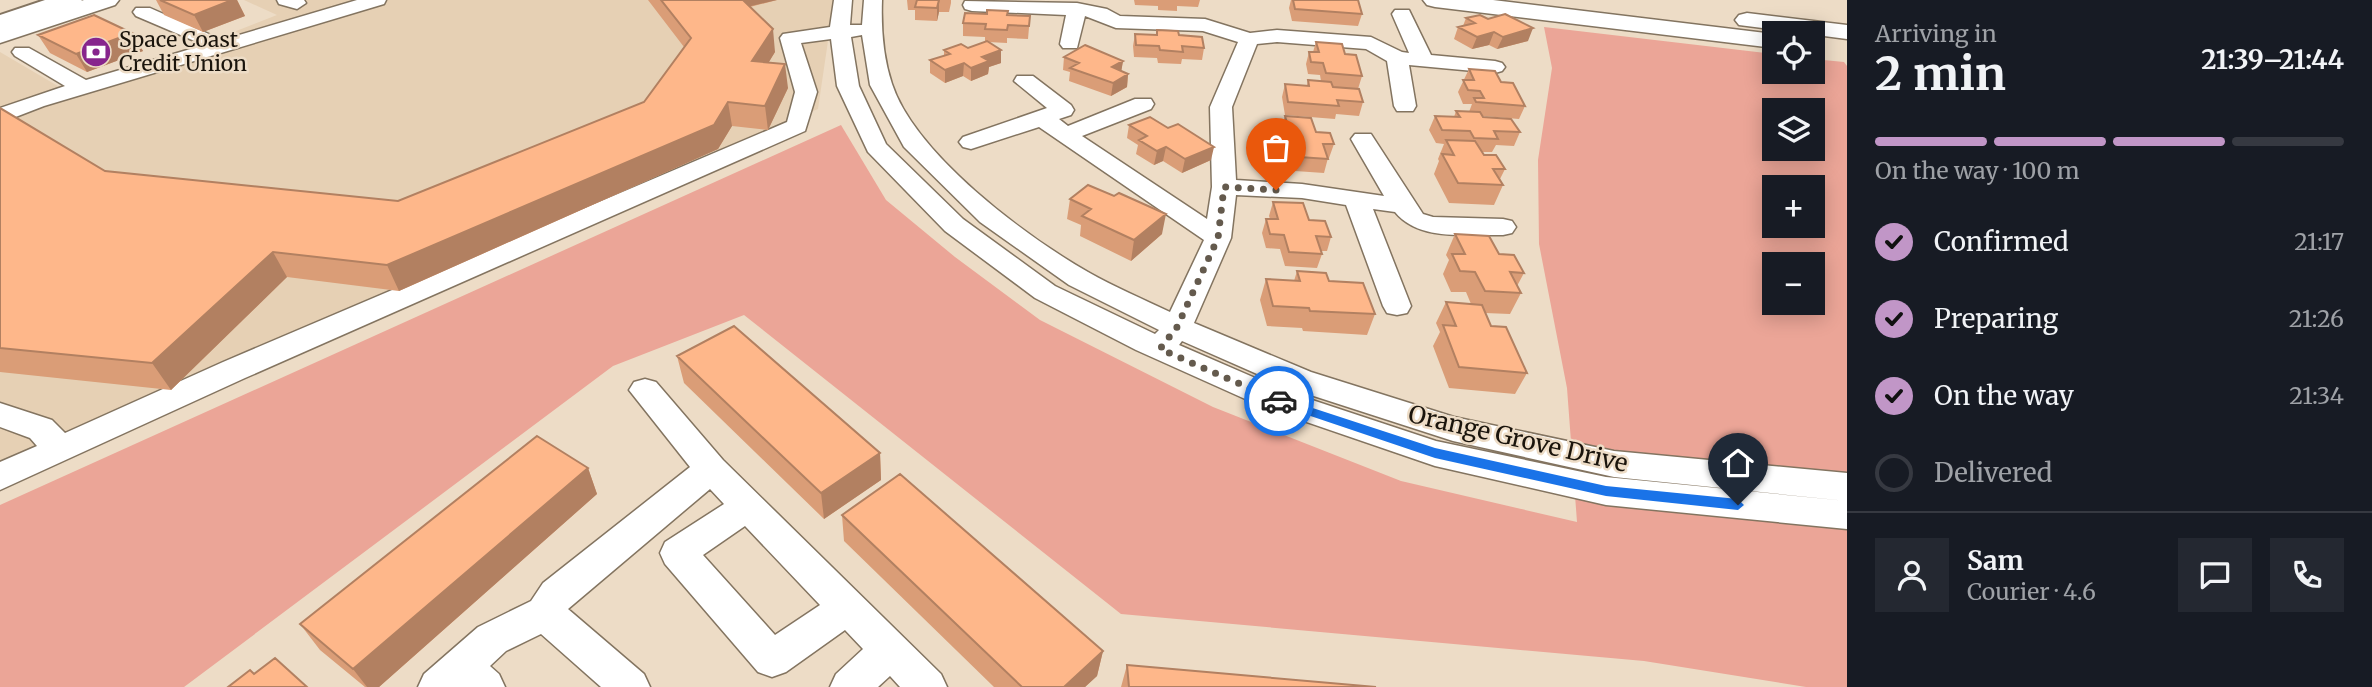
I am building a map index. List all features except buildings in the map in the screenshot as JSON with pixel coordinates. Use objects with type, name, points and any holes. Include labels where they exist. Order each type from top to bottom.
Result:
[{"type":"highway","points":[[0,5],[16,0]]},
{"type":"highway","points":[[0,23],[70,0]]},
{"type":"main road","points":[[0,36],[107,0]]},
{"type":"main road","points":[[1436,0],[1462,1],[1762,39]]},
{"type":"main road","points":[[1576,0],[1847,32]]},
{"type":"main road","points":[[1825,46],[1847,49]]},
{"type":"street","points":[[0,116],[36,101],[377,0]]},
{"type":"street","name":"Orange Grove Drive","points":[[843,0],[841,32],[848,86],[876,147],[954,225],[1045,292],[1169,338],[1453,429],[1614,464],[1847,487]]},
{"type":"street","points":[[972,5],[1077,9],[1099,6],[1116,22],[1205,25],[1249,39],[1277,36],[1371,43],[1397,58],[1495,67]]},
{"type":"street","points":[[1070,44],[1077,9]]},
{"type":"street","points":[[143,12],[204,39]]},
{"type":"street","points":[[0,477],[234,370],[797,126],[806,92],[790,38],[841,32],[872,14]]},
{"type":"street","name":"Orange Grove Drive","points":[[872,14],[880,80],[912,142],[989,216],[1169,338],[1274,399],[1435,453],[1606,491],[1847,515]]},
{"type":"street","points":[[1402,14],[1423,61]]},
{"type":"street","points":[[1169,338],[1218,238],[1224,187],[1221,107],[1249,39]]},
{"type":"street","points":[[22,52],[83,87]]},
{"type":"street","points":[[1397,58],[1405,106]]},
{"type":"street","points":[[848,86],[880,80]]},
{"type":"street","points":[[971,142],[1063,110],[1026,81]]},
{"type":"street","points":[[1065,135],[1143,104]]},
{"type":"street","points":[[1042,118],[1218,238]]},
{"type":"street","points":[[1363,139],[1403,206],[1414,219],[1430,225],[1503,227]]},
{"type":"street","points":[[1224,187],[1302,191],[1403,206]]},
{"type":"street","points":[[1356,199],[1398,306]]},
{"type":"street","points":[[645,390],[712,469],[927,687]]},
{"type":"street","points":[[0,415],[41,429],[60,450]]},
{"type":"street","points":[[462,680],[492,639],[545,613],[556,595],[712,469]]},
{"type":"street","points":[[749,505],[678,553],[772,659],[848,607]]},
{"type":"street","points":[[545,613],[630,687]]},
{"type":"street","points":[[850,687],[889,651]]},
{"type":"shaded area","points":[[244,0],[834,0],[818,109],[0,464],[0,52],[73,95],[277,15]]},
{"type":"shaded area","points":[[1544,27],[1762,53],[1762,84],[1825,84],[1825,60],[1844,62],[1847,66],[1847,687],[1806,687],[1644,661],[1121,614],[744,315],[613,366],[184,687],[0,687],[0,505],[841,125],[886,200],[955,257],[1040,320],[1213,407],[1401,481],[1577,522],[1567,388],[1539,244],[1538,160],[1552,68]]},
{"type":"way so far","points":[[1276,190],[1224,187],[1218,238],[1177,327],[1160,349],[1279,401]]},
{"type":"place","name":"Space Coast Credit Union","points":[[96,52]]},
{"type":"route","points":[[1279,401],[1435,453],[1606,491],[1738,505]]}]
